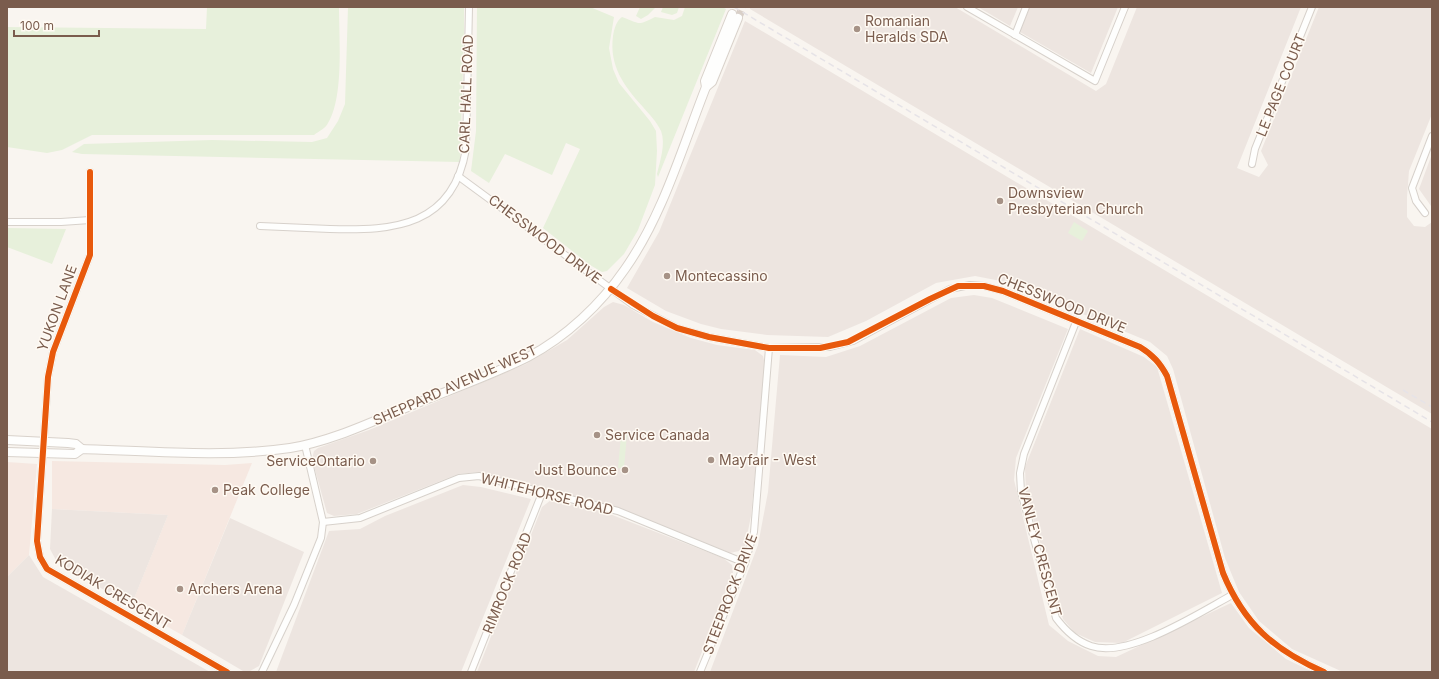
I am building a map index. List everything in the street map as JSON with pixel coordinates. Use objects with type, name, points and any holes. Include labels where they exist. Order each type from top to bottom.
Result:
[{"type":"main road","name":"SHEPPARD AVENUE WEST","points":[[7,452],[75,454],[82,449],[221,453],[260,451],[305,445],[367,424],[529,356],[573,326],[610,288],[626,268],[641,243],[661,203],[706,87],[705,81],[735,16]]},
{"type":"main road","name":"SHEPPARD AVENUE WEST","points":[[7,440],[76,444],[82,449]]},
{"type":"street","name":"CARL HALL ROAD","points":[[260,226],[362,230],[400,226],[419,219],[436,207],[447,196],[463,163],[467,142],[469,7]]},
{"type":"street","points":[[967,7],[1096,81],[1125,7]]},
{"type":"street","points":[[1015,35],[1026,7]]},
{"type":"street","name":"LE PAGE COURT","points":[[1252,164],[1255,149],[1312,7]]},
{"type":"street","points":[[1425,213],[1416,201],[1412,188],[1432,136]]},
{"type":"street","name":"YUKON LANE","points":[[43,453],[50,362],[90,255],[90,172]]},
{"type":"street","name":"CHESSWOOD DRIVE","points":[[458,176],[538,233],[610,288],[653,316],[677,328],[709,338],[769,348],[820,348],[845,343],[950,289],[970,285],[984,286],[1003,291],[1140,347],[1153,355],[1161,364],[1167,376],[1223,573],[1232,595],[1251,622],[1275,645],[1297,660],[1324,672]]},
{"type":"street","points":[[7,222],[61,222],[90,220]]},
{"type":"street","name":"VANLEY CRESCENT","points":[[1076,322],[1024,454],[1020,474],[1022,492],[1056,618],[1064,629],[1075,638],[1092,647],[1110,648],[1132,645],[1153,637],[1232,595]]},
{"type":"street","name":"STEEPROCK DRIVE","points":[[700,672],[744,563],[756,523],[769,348]]},
{"type":"street","points":[[262,672],[297,599],[321,538],[323,522],[305,445]]},
{"type":"street","name":"KODIAK CRESCENT","points":[[43,453],[37,542],[40,557],[47,569],[227,672]]},
{"type":"street","name":"WHITEHORSE ROAD","points":[[323,522],[360,518],[466,476],[493,479],[542,493],[618,511],[744,563]]},
{"type":"street","name":"RIMROCK ROAD","points":[[472,672],[542,493]]},
{"type":"shaded area","points":[[750,7],[955,7],[1096,91],[1106,84],[1137,7],[1301,7],[1237,168],[1259,177],[1268,165],[1261,151],[1319,7],[1432,7],[1432,114],[1409,171],[1407,217],[1414,226],[1425,227],[1432,222],[1432,414],[750,9]]},
{"type":"shaded area","points":[[978,7],[1018,7],[1010,26]]},
{"type":"shaded area","points":[[1030,7],[1118,7],[1091,73],[1020,32]]},
{"type":"shaded area","points":[[745,21],[1432,429],[1432,672],[1343,672],[1292,649],[1259,621],[1239,592],[1225,558],[1173,369],[1167,356],[1150,342],[1006,282],[975,276],[936,283],[866,321],[828,337],[767,335],[721,329],[701,324],[666,311],[627,288],[659,232]]},
{"type":"shaded area","points":[[1432,154],[1432,210],[1431,206],[1419,189]]},
{"type":"shaded area","points":[[974,295],[992,298],[1068,329],[1016,458],[1014,480],[1049,625],[1068,641],[1098,656],[1116,657],[1231,603],[1249,628],[1286,659],[1313,672],[710,672],[758,545],[768,492],[780,355],[826,357],[860,346],[951,298]]},
{"type":"shaded area","points":[[613,302],[624,305],[653,322],[691,338],[717,345],[755,350],[763,356],[765,364],[751,516],[745,546],[739,551],[730,553],[610,505],[479,472],[458,474],[357,514],[334,516],[327,513],[312,459],[314,451],[318,448],[369,430],[526,364],[567,340],[604,307]]},
{"type":"shaded area","points":[[1080,329],[1144,357],[1157,367],[1222,593],[1122,643],[1095,642],[1075,633],[1063,619],[1026,495],[1025,467]]},
{"type":"shaded area","points":[[52,461],[225,465],[252,463],[182,635],[131,606],[168,515],[52,509]]},
{"type":"shaded area","points":[[7,462],[37,464],[29,555],[7,577]]},
{"type":"shaded area","points":[[463,485],[481,487],[531,499],[461,672],[276,672],[329,531],[360,529],[385,516]]},
{"type":"shaded area","points":[[551,500],[602,511],[723,558],[732,565],[733,573],[694,672],[477,672],[542,507]]},
{"type":"shaded area","points":[[52,509],[168,515],[131,606],[57,562],[50,549]]},
{"type":"shaded area","points":[[230,518],[304,552],[259,666],[250,671],[243,671],[182,635]]},
{"type":"shaded area","points":[[29,555],[43,577],[210,672],[7,672],[7,577]]},
{"type":"green space","points":[[207,7],[339,7],[339,83],[333,112],[326,126],[314,135],[92,135],[62,150],[47,153],[7,147],[7,27],[206,29]]},
{"type":"green space","points":[[348,7],[464,7],[460,162],[82,154],[72,152],[84,144],[212,140],[312,142],[327,138],[338,121],[345,104]]},
{"type":"green space","points":[[477,7],[590,7],[614,17],[609,48],[613,69],[619,83],[650,121],[656,131],[657,151],[655,185],[638,230],[624,254],[607,271],[602,272],[590,265],[543,228],[580,149],[566,143],[552,175],[505,154],[489,183],[471,171],[476,131]]},
{"type":"green space","points":[[640,7],[656,7],[648,15],[641,19],[636,16]]},
{"type":"green space","points":[[663,7],[679,7],[677,13],[672,15],[661,12]]},
{"type":"green space","points":[[685,7],[722,7],[726,9],[658,177],[657,174],[663,147],[661,131],[653,118],[630,91],[619,75],[613,57],[613,36],[617,23],[622,17],[639,23],[655,17],[674,20],[682,16]]},
{"type":"green space","points":[[1074,222],[1088,231],[1082,241],[1068,233]]},
{"type":"green space","points":[[7,228],[66,229],[52,264],[7,247]]},
{"type":"green space","points":[[621,435],[627,435],[624,468],[618,468]]},
{"type":"tunnel","points":[[738,18],[743,7]]},
{"type":"railway","points":[[734,7],[1432,422]]},
{"type":"railway","points":[[1403,390],[1432,407]]},
{"type":"cycle path","points":[[90,172],[90,255],[53,352],[48,377],[37,541],[40,557],[47,569],[227,672]]},
{"type":"cycle path","points":[[611,289],[653,316],[677,328],[709,337],[769,348],[820,348],[848,342],[958,286],[984,286],[1003,291],[1140,347],[1156,360],[1167,376],[1223,573],[1231,591],[1251,621],[1263,633],[1290,654],[1306,664],[1324,672]]},
{"type":"place","name":"Romanian Heralds SDA","points":[[857,29]]},
{"type":"place","name":"Downsview Presbyterian Church","points":[[1000,201]]},
{"type":"place","name":"Montecassino","points":[[667,276]]},
{"type":"place","name":"Service Canada","points":[[597,435]]},
{"type":"place","name":"Mayfair - West","points":[[711,460]]},
{"type":"place","name":"ServiceOntario","points":[[373,461]]},
{"type":"place","name":"Just Bounce","points":[[625,470]]},
{"type":"place","name":"Peak College","points":[[215,490]]},
{"type":"place","name":"Archers Arena","points":[[180,589]]}]
